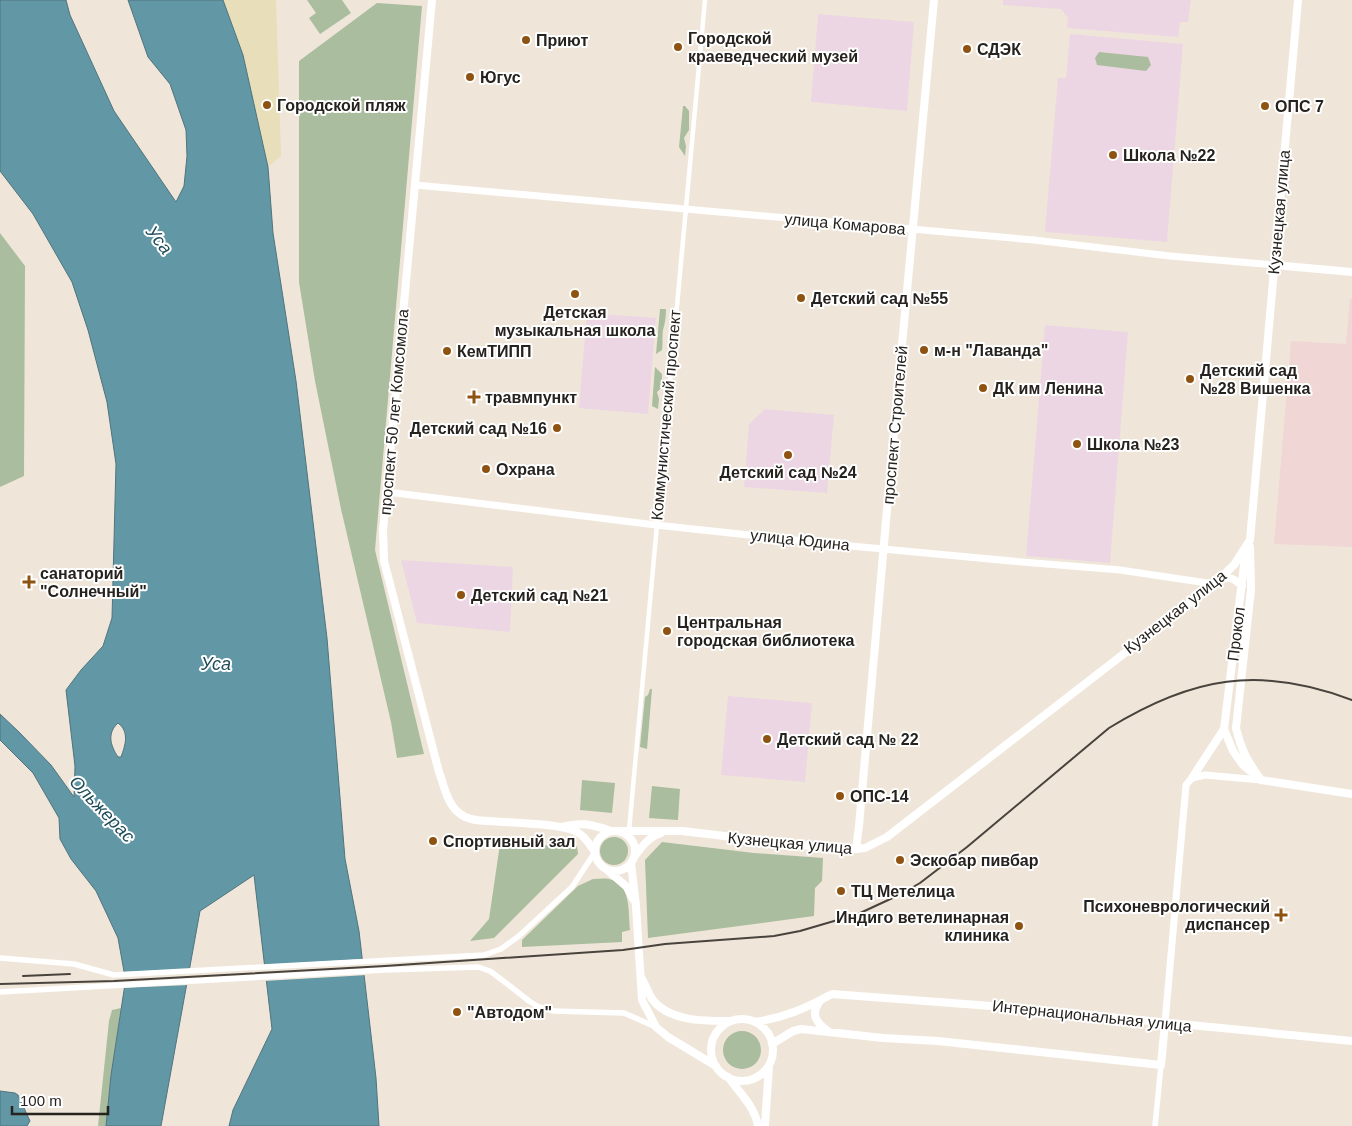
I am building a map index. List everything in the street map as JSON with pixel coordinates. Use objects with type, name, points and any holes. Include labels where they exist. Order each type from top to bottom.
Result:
[{"type":"main road","name":"проспект 50 лет Комсомола","points":[[432,0],[383,531],[384,560],[439,772],[447,796],[459,814],[476,820],[560,827]]},
{"type":"main road","name":"проспект Строителей","points":[[856,849],[934,0]]},
{"type":"main road","name":"Кузнецкая улица","points":[[614,831],[668,831],[827,848],[865,848],[887,837],[1215,582],[1234,565],[1250,540],[1298,0]]},
{"type":"main road","points":[[1274,265],[1352,272]]},
{"type":"main road","points":[[1250,540],[1252,560],[1251,589],[1236,728],[1248,763],[1261,780]]},
{"type":"main road","name":"Прокол","points":[[1224,729],[1244,566],[1250,540]]},
{"type":"main road","points":[[1215,582],[1226,578],[1234,578],[1242,586]]},
{"type":"main road","points":[[1224,729],[1233,751],[1243,765],[1261,780],[1352,794]]},
{"type":"main road","points":[[1192,778],[1224,729]]},
{"type":"main road","points":[[560,827],[578,823],[624,833],[632,841],[635,853],[632,861],[642,1000],[656,1027],[716,1066],[728,1077],[752,1108],[758,1126]]},
{"type":"main road","points":[[560,827],[577,832],[585,839],[595,852],[598,861],[627,888],[636,906]]},
{"type":"main road","points":[[595,852],[598,841],[605,834],[614,831]]},
{"type":"main road","points":[[604,868],[616,871],[622,870],[632,861],[645,843],[655,835],[668,831]]},
{"type":"main road","points":[[640,974],[653,1000],[667,1011],[684,1018],[697,1020],[748,1020],[763,1027],[769,1035],[772,1044],[772,1059],[769,1066],[763,1073],[746,1081],[728,1077]]},
{"type":"main road","name":"Интернациональная улица","points":[[821,999],[832,994],[1018,1008],[1352,1041]]},
{"type":"main road","points":[[754,1022],[776,1019],[821,999]]},
{"type":"main road","points":[[821,999],[816,1006],[814,1014],[816,1021],[830,1032]]},
{"type":"main road","points":[[716,1066],[712,1058],[714,1039],[718,1031],[733,1021]]},
{"type":"main road","points":[[772,1044],[793,1031],[802,1029],[883,1038],[938,1041],[1161,1065],[1165,1023]]},
{"type":"main road","points":[[765,1126],[769,1066]]},
{"type":"street","name":"Коммунистический проспект","points":[[629,831],[705,0]]},
{"type":"street","name":"улица Комарова","points":[[415,185],[1034,240],[1170,256],[1274,265]]},
{"type":"street","name":"улица Юдина","points":[[387,492],[656,525],[884,549],[1120,570],[1215,582]]},
{"type":"street","points":[[1165,1023],[1186,785],[1192,778],[1205,775],[1261,780]]},
{"type":"street","points":[[0,958],[74,964],[114,975],[484,955],[501,949],[520,936],[572,887],[595,852]]},
{"type":"street","points":[[0,992],[385,970],[478,967],[490,972],[528,1001],[553,1011],[624,1013],[656,1027]]},
{"type":"street","points":[[1155,1126],[1161,1065]]},
{"type":"shaded area","points":[[1003,0],[1191,0],[1188,22],[1180,22],[1178,37],[1067,28],[1068,18],[1061,9],[1003,5]]},
{"type":"shaded area","points":[[818,14],[914,22],[907,111],[811,102]]},
{"type":"shaded area","name":"Школа №22","points":[[1070,34],[1183,44],[1167,242],[1045,232],[1058,78],[1066,78]]},
{"type":"shaded area","points":[[1350,299],[1352,299],[1352,547],[1274,544],[1291,341],[1346,344]]},
{"type":"shaded area","points":[[587,313],[656,318],[648,414],[579,408]]},
{"type":"shaded area","name":"Школа №23","points":[[1045,325],[1128,332],[1110,563],[1026,556]]},
{"type":"shaded area","name":"Детский сад №24","points":[[765,409],[834,415],[827,493],[744,487],[749,424]]},
{"type":"shaded area","name":"Детский сад №21","points":[[401,560],[513,567],[510,632],[417,623]]},
{"type":"shaded area","name":"Детский сад № 22","points":[[728,696],[812,703],[805,782],[721,775]]},
{"type":"green space","points":[[307,0],[342,0],[351,13],[320,34],[309,18],[316,13]]},
{"type":"green space","points":[[377,3],[422,6],[375,550],[424,754],[397,758],[391,722],[341,509],[315,381],[299,282],[299,61]]},
{"type":"green space","points":[[1099,52],[1148,57],[1151,65],[1146,71],[1097,65],[1095,58]]},
{"type":"green space","points":[[683,106],[689,111],[689,130],[684,138],[686,146],[685,156],[679,147]]},
{"type":"green space","points":[[0,233],[25,266],[24,476],[0,487]]},
{"type":"green space","points":[[660,309],[666,309],[666,317],[662,350],[656,354]]},
{"type":"green space","points":[[655,367],[662,374],[662,387],[657,392],[659,399],[658,409],[652,406]]},
{"type":"green space","points":[[650,689],[652,689],[647,749],[640,747],[645,697]]},
{"type":"green space","points":[[582,780],[615,783],[612,813],[580,810]]},
{"type":"green space","points":[[652,786],[680,789],[678,820],[649,818]]},
{"type":"green space","points":[[614,837],[624,841],[628,851],[624,861],[614,865],[604,861],[600,851],[604,841]]},
{"type":"green space","points":[[662,842],[754,853],[823,858],[822,881],[815,888],[814,916],[648,938],[645,860]]},
{"type":"green space","points":[[500,844],[577,846],[578,854],[494,938],[470,941],[489,919]]},
{"type":"green space","points":[[593,879],[607,879],[616,882],[625,893],[629,908],[630,930],[622,932],[622,942],[522,947],[522,940],[578,886]]},
{"type":"green space","points":[[121,1008],[106,1126],[98,1126],[109,1021],[112,1010]]},
{"type":"green space","points":[[742,1031],[755,1037],[761,1050],[755,1063],[742,1069],[729,1063],[723,1050],[729,1037]]},
{"type":"sand","name":"Городской пляж","points":[[223,0],[276,0],[281,156],[268,167],[243,55]]},
{"type":"water","name":"Уса","points":[[0,0],[66,0],[70,15],[114,111],[176,202],[184,186],[187,156],[186,130],[170,84],[148,57],[128,0],[223,0],[243,55],[268,167],[273,233],[296,381],[327,638],[345,859],[359,931],[376,1078],[379,1126],[229,1126],[233,1110],[272,1029],[254,875],[200,911],[161,1126],[106,1126],[111,1075],[125,984],[118,938],[96,891],[71,859],[60,839],[59,818],[33,773],[0,740],[0,714],[51,765],[74,797],[75,766],[66,690],[103,646],[112,618],[116,464],[107,402],[88,330],[72,282],[33,214],[0,171]],"holes":[[[118,723],[125,735],[125,744],[121,757],[118,757],[113,748],[111,735]]]},
{"type":"water","points":[[0,1091],[18,1095],[30,1121],[27,1126],[0,1126]]},
{"type":"pier","points":[[365,959],[367,975],[264,981],[262,965]]},
{"type":"pier","points":[[192,969],[189,985],[122,988],[122,972]]},
{"type":"railway","points":[[0,984],[114,981],[385,966],[623,950],[665,944],[774,936],[800,931],[858,914],[920,883],[967,847],[1109,728],[1169,697],[1227,682],[1256,680],[1286,682],[1318,689],[1352,700]]},
{"type":"railway","points":[[23,976],[70,974]]},
{"type":"place","name":"Приют","points":[[526,40]]},
{"type":"place","name":"Городской краеведческий музей","points":[[678,47]]},
{"type":"place","name":"СДЭК","points":[[967,49]]},
{"type":"place","name":"Югус","points":[[470,77]]},
{"type":"place","name":"Городской пляж","points":[[267,105]]},
{"type":"place","name":"ОПС 7","points":[[1265,106]]},
{"type":"place","name":"Школа №22","points":[[1113,155]]},
{"type":"place","name":"Детская музыкальная школа","points":[[575,294]]},
{"type":"place","name":"Детский сад №55","points":[[801,298]]},
{"type":"place","name":"м-н \"Лаванда\"","points":[[924,350]]},
{"type":"place","name":"КемТИПП","points":[[447,351]]},
{"type":"place","name":"Детский сад №28 Вишенка","points":[[1190,379]]},
{"type":"place","name":"ДК им Ленина","points":[[983,388]]},
{"type":"place","name":"травмпункт","points":[[474,397]]},
{"type":"place","name":"Детский сад №16","points":[[557,428]]},
{"type":"place","name":"Школа №23","points":[[1077,444]]},
{"type":"place","name":"Детский сад №24","points":[[788,455]]},
{"type":"place","name":"Охрана","points":[[486,469]]},
{"type":"place","name":"санаторий \"Солнечный\"","points":[[29,582]]},
{"type":"place","name":"Детский сад №21","points":[[461,595]]},
{"type":"place","name":"Центральная городская библиотека","points":[[667,631]]},
{"type":"place","name":"Детский сад № 22","points":[[767,739]]},
{"type":"place","name":"ОПС-14","points":[[840,796]]},
{"type":"place","name":"Спортивный зал","points":[[433,841]]},
{"type":"place","name":"Эскобар пивбар","points":[[900,860]]},
{"type":"place","name":"ТЦ Метелица","points":[[841,891]]},
{"type":"place","name":"Психоневрологический диспансер","points":[[1281,915]]},
{"type":"place","name":"Индиго ветелинарная клиника","points":[[1019,926]]},
{"type":"place","name":"\"Автодом\"","points":[[457,1012]]},
{"type":"water label","name":"Ольжерас","points":[[102,809]]}]
